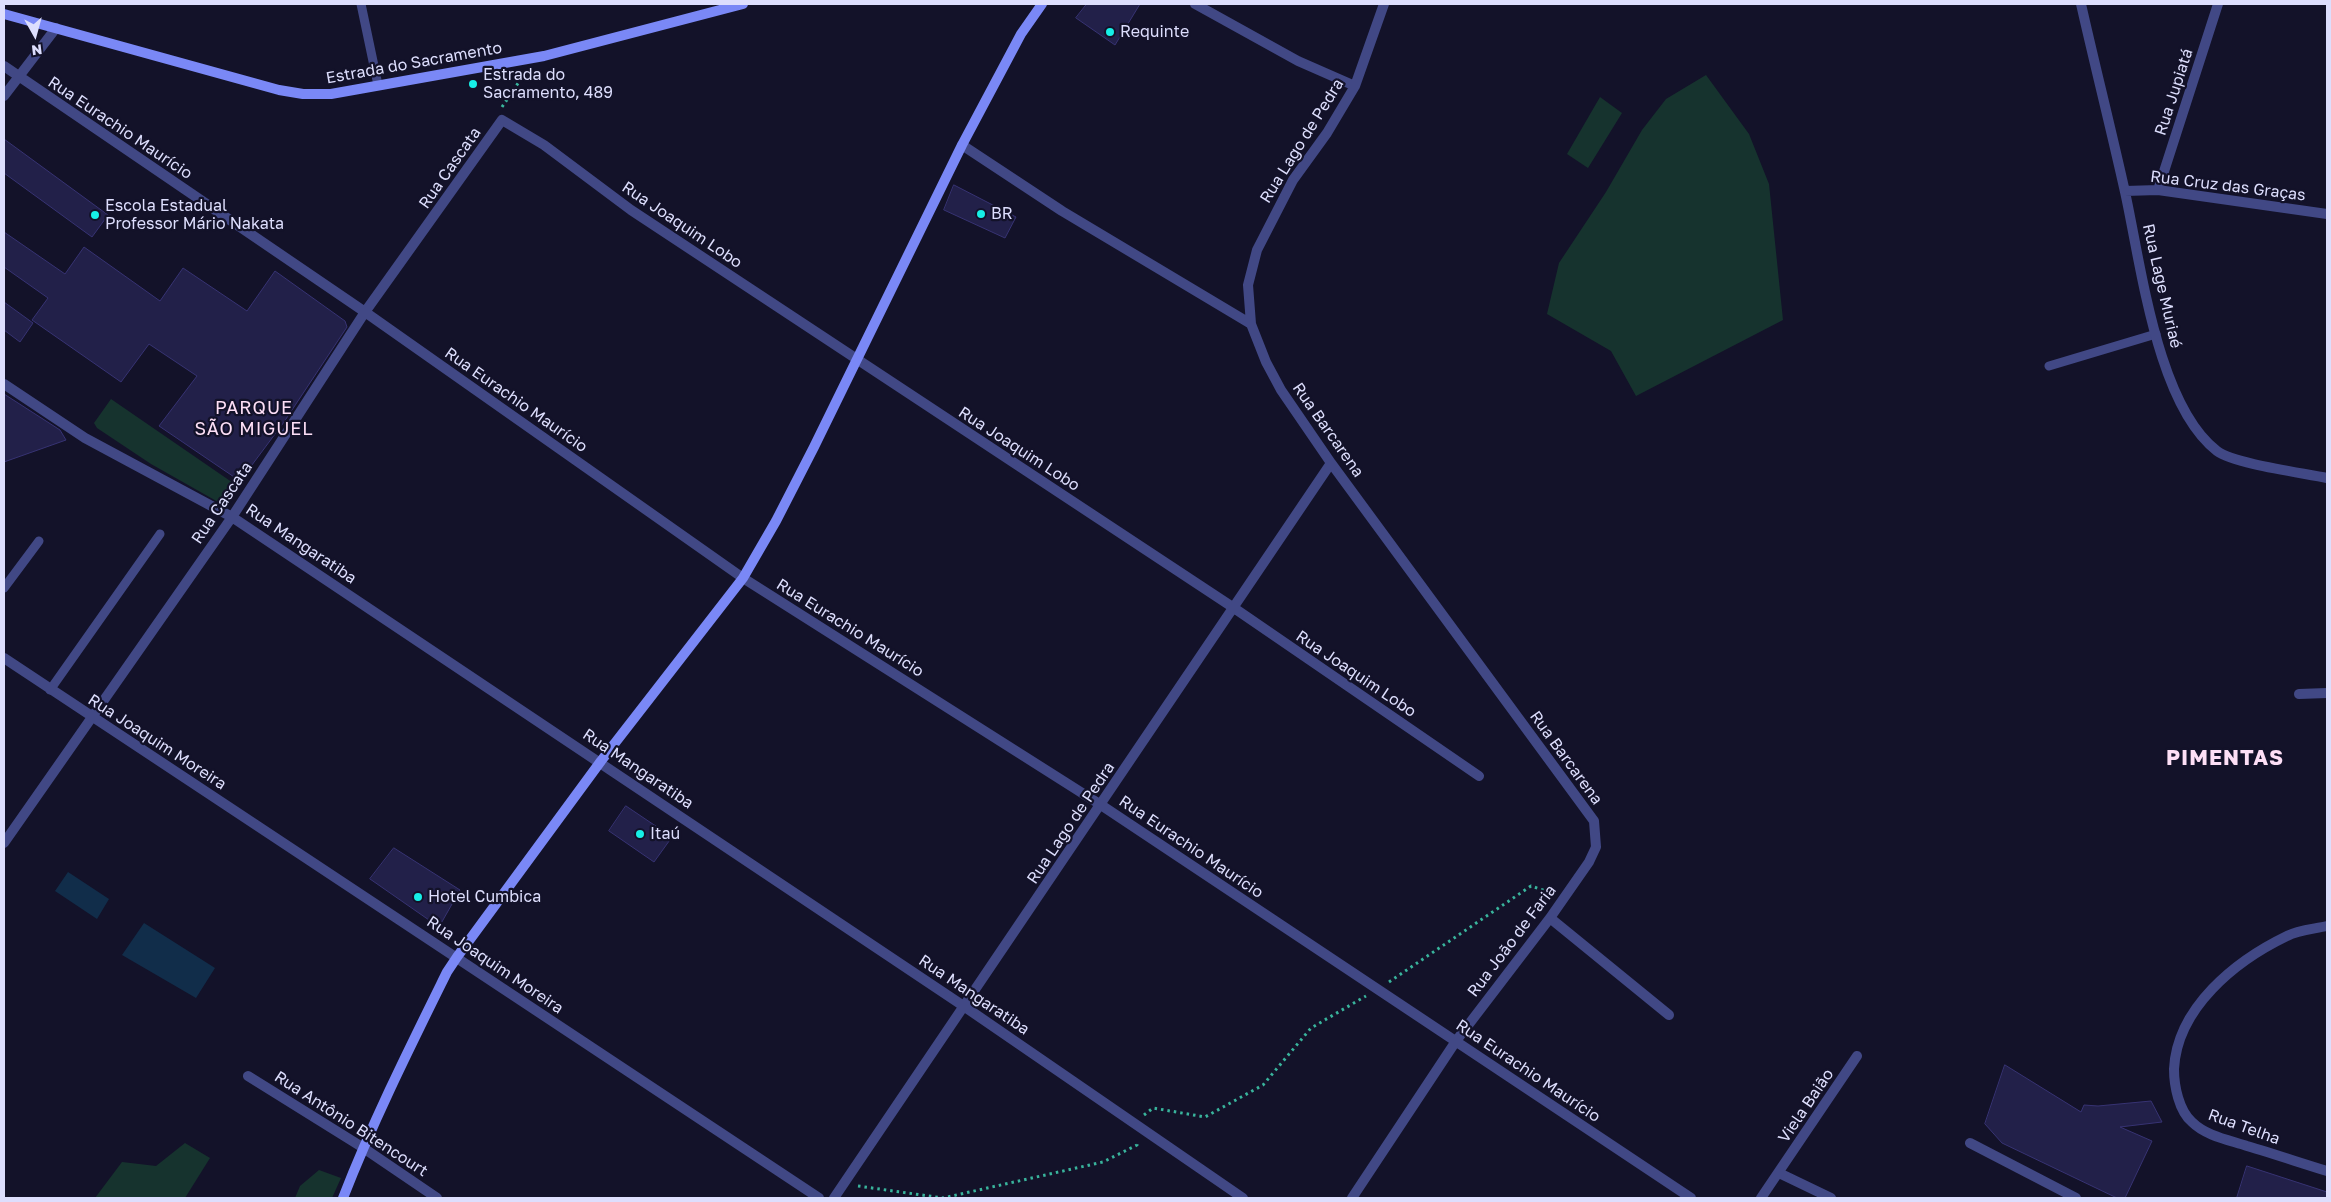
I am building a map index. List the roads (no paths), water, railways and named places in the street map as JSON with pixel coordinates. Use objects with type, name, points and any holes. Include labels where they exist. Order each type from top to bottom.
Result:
[{"type":"main road","name":"Estrada do Sacramento","points":[[4,14],[279,90],[303,94],[331,94],[544,56],[743,4]]},
{"type":"main road","points":[[343,1198],[362,1147],[447,972],[600,761],[743,578],[776,520],[962,145],[1021,34],[1042,4]]},
{"type":"street","points":[[1195,4],[1298,61],[1355,86]]},
{"type":"street","name":"Rua Lago de Pedra","points":[[1251,324],[1248,285],[1257,250],[1292,180],[1327,133],[1355,86],[1384,4]]},
{"type":"street","name":"Rua Lage Muriaé","points":[[2081,4],[2156,334],[2176,393],[2188,417],[2203,439],[2219,453],[2248,462],[2327,478]]},
{"type":"street","name":"Rua Jupiatá","points":[[2158,190],[2218,4]]},
{"type":"street","points":[[4,96],[56,28]]},
{"type":"street","name":"Rua Eurachio Maurício","points":[[4,66],[18,78],[365,312],[743,578],[1101,805],[1691,1198]]},
{"type":"street","name":"Rua Cascata","points":[[4,843],[232,517],[365,312],[502,120],[544,145]]},
{"type":"street","name":"Rua Joaquim Lobo","points":[[544,145],[631,210],[1234,608],[1479,776]]},
{"type":"street","points":[[962,145],[1078,221],[1251,324]]},
{"type":"street","name":"Rua Cruz das Graças","points":[[2125,191],[2158,190],[2327,214]]},
{"type":"street","name":"Rua Barcarena","points":[[1251,324],[1266,362],[1281,390],[1330,463],[1594,821]]},
{"type":"street","name":"Rua Mangaratiba","points":[[4,384],[85,438],[232,517],[600,761],[965,1007],[1243,1198]]},
{"type":"street","name":"Rua Lago de Pedra","points":[[834,1198],[965,1007],[1330,463]]},
{"type":"street","name":"Rua Joaquim Moreira","points":[[4,658],[91,718],[457,957],[819,1198]]},
{"type":"street","points":[[2299,694],[2327,693]]},
{"type":"street","name":"Rua João de Faria","points":[[1352,1198],[1456,1041],[1550,918],[1589,862],[1596,848],[1594,821]]},
{"type":"street","points":[[1550,918],[1669,1015]]},
{"type":"street","name":"Rua Telha","points":[[2327,926],[2288,935],[2241,964],[2211,990],[2191,1015],[2175,1052],[2174,1080],[2180,1102],[2191,1122],[2208,1134],[2327,1171]]},
{"type":"street","name":"Viela Baião","points":[[1780,1173],[1857,1056]]},
{"type":"street","name":"Rua Antônio Bitencourt","points":[[248,1076],[362,1147],[437,1198]]},
{"type":"street","points":[[1970,1143],[2076,1198]]},
{"type":"street","points":[[1761,1198],[1780,1173],[1831,1198]]},
{"type":"lane","points":[[361,4],[378,85]]},
{"type":"lane","points":[[2049,366],[2156,334]]},
{"type":"lane","points":[[50,690],[160,534]]},
{"type":"lane","points":[[4,588],[38,541]]},
{"type":"water","points":[[68,872],[109,899],[97,919],[55,891]]},
{"type":"water","points":[[144,923],[215,968],[196,998],[122,955]]},
{"type":"place","name":"Requinte","points":[[1110,32]]},
{"type":"place","name":"Estrada do Sacramento, 489","points":[[473,84]]},
{"type":"place","name":"BR","points":[[981,214]]},
{"type":"place","name":"Escola Estadual Professor Mário Nakata","points":[[95,215]]},
{"type":"place","name":"Itaú","points":[[640,834]]},
{"type":"place","name":"Hotel Cumbica","points":[[418,897]]},
{"type":"district","name":"PARQUE SÃO MIGUEL","points":[[254,418]]},
{"type":"district","name":"PIMENTAS","points":[[2225,758]]}]
